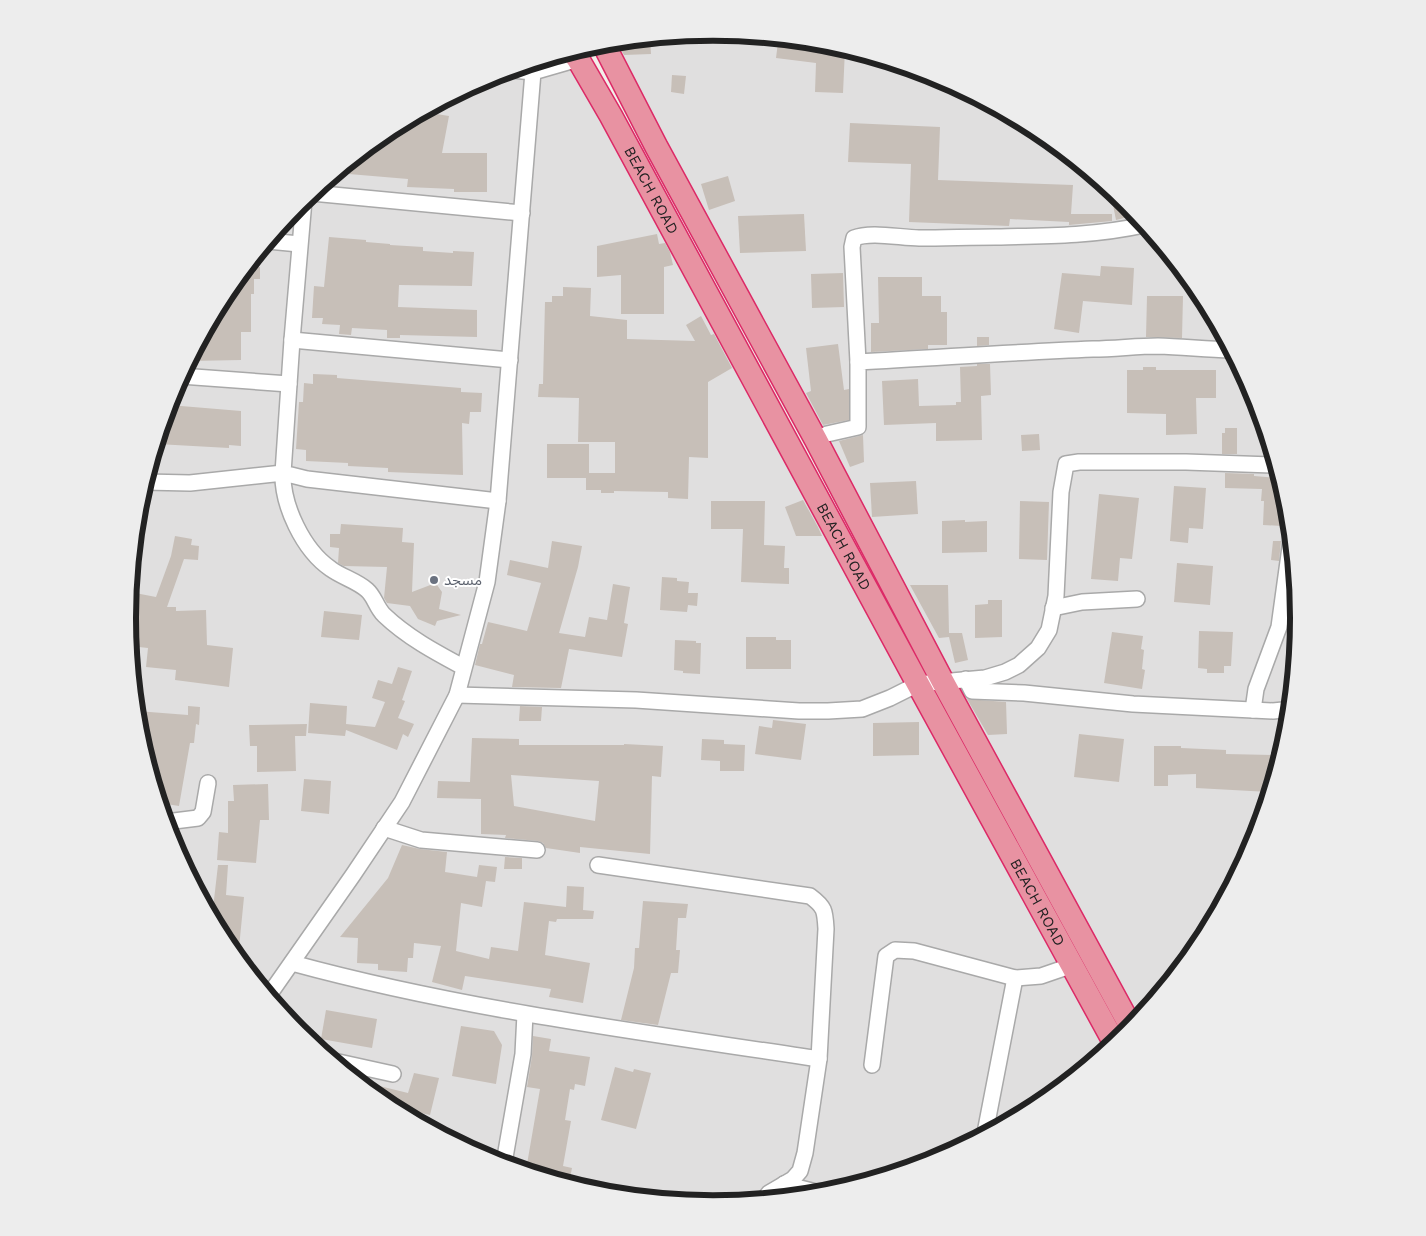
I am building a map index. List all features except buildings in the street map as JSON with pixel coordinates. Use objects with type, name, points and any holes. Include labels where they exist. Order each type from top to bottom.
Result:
[{"type":"highway","name":"BEACH ROAD","points":[[607,51],[656,146],[816,440],[943,682],[1127,1020]]},
{"type":"highway","name":"BEACH ROAD","points":[[577,58],[693,265],[918,684],[1111,1036]]},
{"type":"street","points":[[529,72],[550,65]]},
{"type":"street","points":[[273,990],[402,802],[456,695],[487,582],[498,501],[533,72]]},
{"type":"street","points":[[322,194],[522,213]]},
{"type":"street","points":[[303,213],[283,473],[283,486],[294,522],[304,539],[323,562],[331,569],[366,588],[379,610],[398,628],[463,668]]},
{"type":"street","points":[[816,440],[827,434],[858,427],[858,362],[852,247],[854,238],[859,236],[918,238],[1070,236],[1136,227]]},
{"type":"street","points":[[276,242],[299,244]]},
{"type":"street","points":[[292,340],[510,360]]},
{"type":"street","points":[[858,362],[1008,354],[1033,350],[1159,346],[1223,350]]},
{"type":"street","points":[[190,377],[289,384]]},
{"type":"street","points":[[456,695],[636,700],[799,711],[828,711],[862,709],[918,684],[985,678],[1019,665],[1038,648],[1048,630],[1056,596],[1061,492],[1066,464],[1079,462],[1186,462],[1269,465]]},
{"type":"street","points":[[153,482],[190,483],[283,473],[307,479],[498,501]]},
{"type":"street","points":[[1254,710],[1256,689],[1279,627],[1287,566]]},
{"type":"street","points":[[1053,608],[1082,602],[1137,599]]},
{"type":"street","points":[[966,679],[972,691],[1024,693],[1133,704],[1282,710]]},
{"type":"street","points":[[174,821],[198,818],[203,812],[208,783]]},
{"type":"street","points":[[384,828],[421,840],[537,850]]},
{"type":"street","points":[[598,865],[810,896],[819,902],[826,912],[819,1059],[805,1153],[800,1171],[771,1192]]},
{"type":"street","points":[[872,1064],[886,956],[895,950],[914,951],[1015,978],[1041,976],[1073,965]]},
{"type":"street","points":[[292,964],[355,980],[525,1014],[819,1059]]},
{"type":"street","points":[[987,1125],[1015,978]]},
{"type":"street","points":[[505,1156],[523,1054],[525,1014]]},
{"type":"street","points":[[347,1064],[393,1074]]},
{"type":"street","points":[[784,1184],[800,1188]]},
{"type":"shaded area","points":[[675,42],[751,42],[788,46],[826,52],[898,72],[934,85],[968,101],[1033,138],[1064,160],[1121,210],[1171,267],[1193,298],[1230,363],[1246,397],[1259,433],[1279,505],[1289,580],[1289,656],[1285,693],[1279,731],[1259,803],[1246,839],[1230,873],[1193,938],[1171,969],[1127,1020],[607,51]]},
{"type":"shaded area","points":[[576,58],[1111,1036],[1064,1076],[1033,1098],[968,1135],[934,1151],[898,1164],[826,1184],[751,1194],[713,1195],[675,1194],[600,1184],[528,1164],[492,1151],[458,1135],[393,1098],[362,1076],[305,1026],[255,969],[233,938],[196,873],[180,839],[156,767],[147,731],[137,656],[136,618],[137,580],[147,505],[167,433],[180,397],[196,363],[233,298],[255,267],[305,210],[362,160],[393,138],[458,101],[492,85]]},
{"type":"place","name":"مسجد","points":[[434,580]]}]
